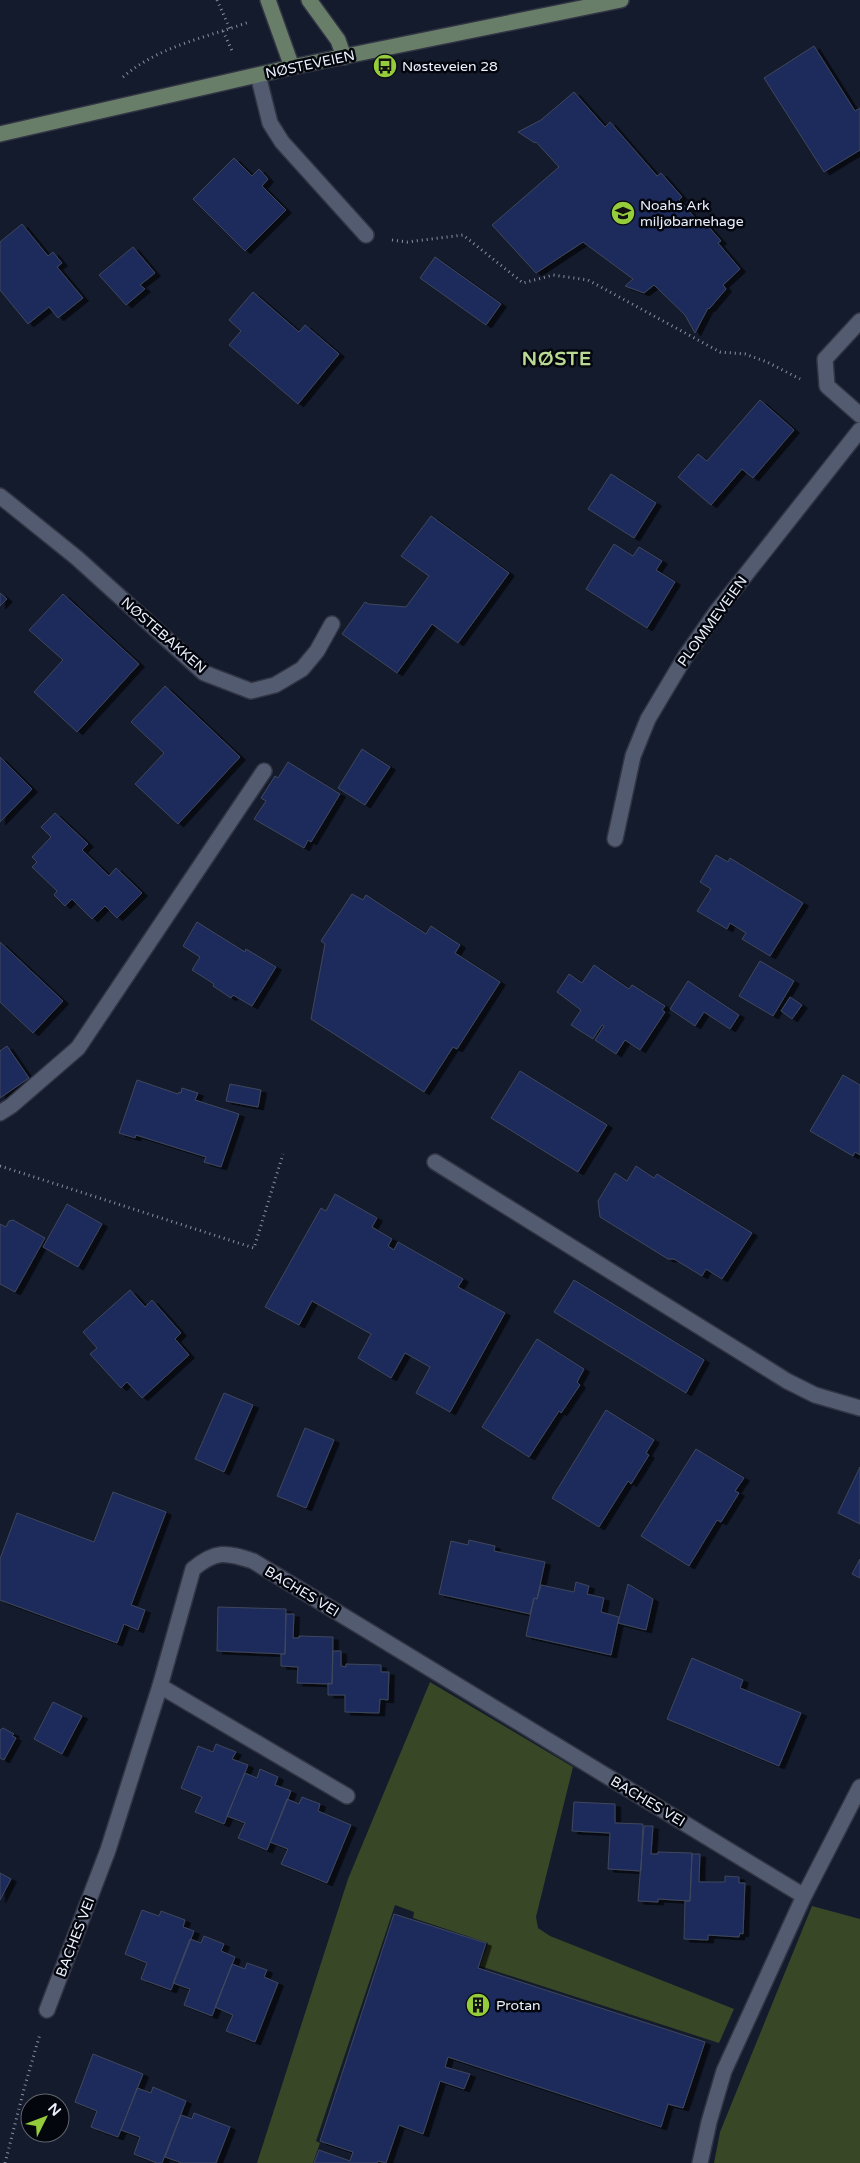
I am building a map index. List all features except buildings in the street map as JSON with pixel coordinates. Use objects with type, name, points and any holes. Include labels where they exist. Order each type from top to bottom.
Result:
[{"type":"main road","points":[[268,0],[292,67]]},
{"type":"main road","points":[[309,0],[338,40],[344,57]]},
{"type":"main road","name":"NØSTEVEIEN","points":[[0,134],[258,74],[621,0]]},
{"type":"street","points":[[258,74],[270,123],[282,142],[366,235]]},
{"type":"street","points":[[860,321],[825,359],[827,386],[860,415]]},
{"type":"street","name":"PLOMMEVEIEN","points":[[615,839],[633,756],[648,719],[685,656],[716,611],[860,430]]},
{"type":"street","name":"NØSTEBAKKEN","points":[[0,496],[77,558],[204,673],[251,691],[275,685],[302,669],[317,651],[332,624]]},
{"type":"street","points":[[0,1113],[11,1106],[78,1048],[264,771]]},
{"type":"street","points":[[436,1162],[787,1381],[815,1395],[860,1408]]},
{"type":"street","name":"BACHES VEI","points":[[47,2010],[108,1850],[160,1686],[193,1569],[206,1558],[230,1553],[253,1561],[804,1896]]},
{"type":"street","points":[[160,1686],[347,1796]]},
{"type":"street","points":[[700,2163],[709,2122],[724,2071],[804,1896],[860,1787]]},
{"type":"path","points":[[217,0],[230,29]]},
{"type":"path","points":[[94,112],[107,91],[134,68],[166,49],[253,20]]},
{"type":"path","points":[[224,31],[233,53]]},
{"type":"path","points":[[417,241],[463,235],[523,283],[553,275],[588,280],[720,352],[745,354],[767,362],[796,379],[827,386]]},
{"type":"path","points":[[0,1166],[254,1248],[283,1154]]},
{"type":"path","points":[[5,2163],[47,2010]]},
{"type":"green space","points":[[430,1682],[573,1767],[536,1917],[538,1928],[550,1936],[734,2009],[719,2043],[480,1966],[488,1943],[413,1918],[414,1912],[395,1905],[316,2141],[320,2143],[313,2163],[257,2163],[348,1879]]},
{"type":"green space","points":[[812,1906],[860,1919],[860,2163],[714,2163],[720,2132]]},
{"type":"place","name":"Nøsteveien 28","points":[[385,66]]},
{"type":"place","name":"Noahs Ark miljøbarnehage","points":[[623,213]]},
{"type":"place","name":"Protan","points":[[478,2005]]},
{"type":"district","name":"NØSTE","points":[[557,358]]}]
